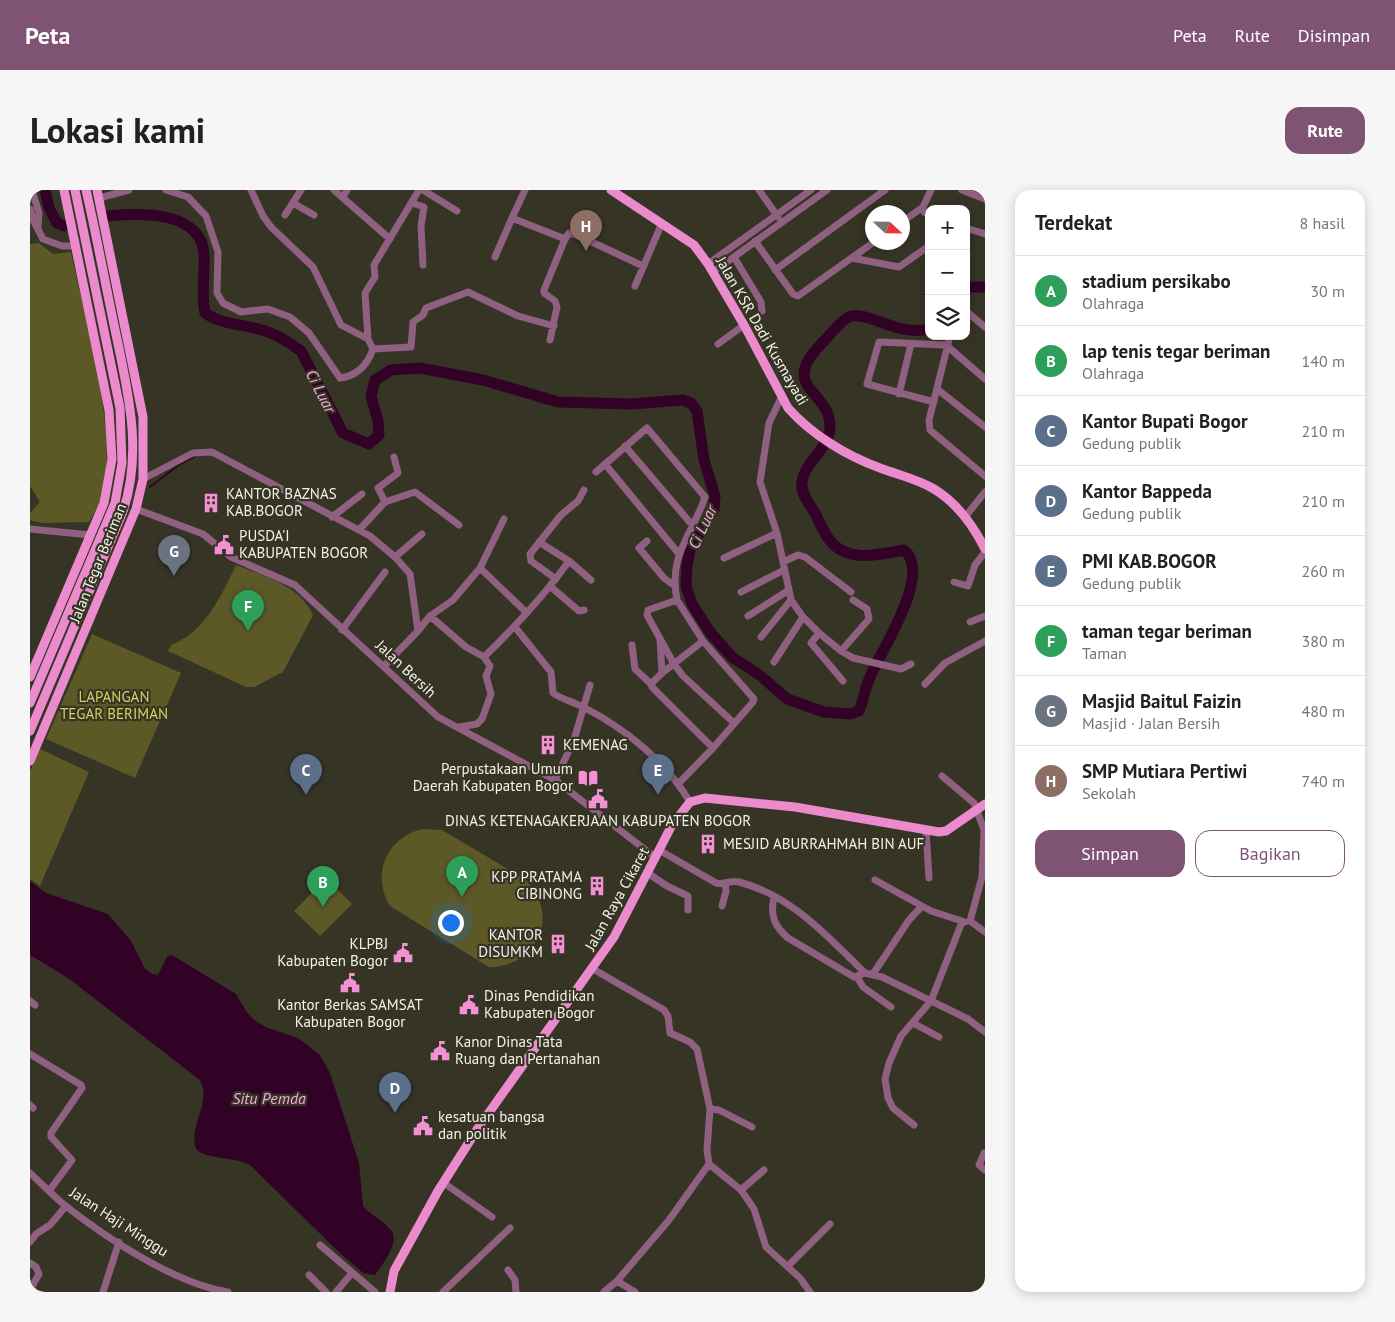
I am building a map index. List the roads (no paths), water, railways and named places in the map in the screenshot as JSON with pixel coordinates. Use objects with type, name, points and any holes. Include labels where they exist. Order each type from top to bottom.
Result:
[{"type":"main road","name":"Jalan Tegar Beriman","points":[[30,677],[104,503],[112,459],[109,410],[64,190]]},
{"type":"main road","name":"Jalan Tegar Beriman","points":[[30,703],[119,489],[122,463],[122,422],[75,190]]},
{"type":"main road","name":"Jalan Tegar Beriman","points":[[30,731],[122,514],[130,488],[132,423],[86,190]]},
{"type":"main road","name":"Jalan KSR Dadi Kusmayadi","points":[[611,190],[694,245],[744,325],[782,396],[798,418],[818,435],[864,462],[934,488],[965,517],[985,550]]},
{"type":"main road","name":"Jalan Tegar Beriman","points":[[30,761],[136,509],[143,479],[143,417],[98,194]]},
{"type":"main road","points":[[87,253],[99,251]]},
{"type":"main road","points":[[118,346],[130,355]]},
{"type":"main road","points":[[99,363],[111,367]]},
{"type":"main road","points":[[690,802],[705,798],[796,807],[926,831],[946,831],[981,807]]},
{"type":"main road","name":"Jalan Raya Cikaret","points":[[390,1292],[390,1281],[394,1271],[444,1183],[478,1128],[614,937],[684,806],[690,802]]},
{"type":"street","points":[[32,190],[39,213],[38,227]]},
{"type":"street","points":[[98,194],[129,190]]},
{"type":"street","points":[[166,190],[188,197],[206,216],[218,252],[217,293],[223,304],[241,312],[268,309],[290,318],[309,333],[340,378],[352,376],[359,372],[373,349]]},
{"type":"street","points":[[251,190],[263,216],[271,227],[313,267],[341,325],[368,339]]},
{"type":"street","points":[[285,215],[301,190]]},
{"type":"street","points":[[334,190],[390,239]]},
{"type":"street","points":[[343,197],[347,190]]},
{"type":"street","points":[[373,349],[368,339],[365,294],[375,277],[374,265],[419,190]]},
{"type":"street","points":[[423,190],[457,211]]},
{"type":"street","points":[[495,257],[525,190]]},
{"type":"street","points":[[759,190],[782,222]]},
{"type":"street","points":[[710,268],[776,214],[811,190]]},
{"type":"street","points":[[710,268],[734,257],[827,190]]},
{"type":"street","points":[[775,270],[885,190]]},
{"type":"street","points":[[910,216],[923,207],[931,190]]},
{"type":"street","points":[[962,190],[985,200]]},
{"type":"street","points":[[293,203],[314,215]]},
{"type":"street","points":[[412,203],[424,207],[420,226],[423,265]]},
{"type":"street","points":[[923,207],[925,213]]},
{"type":"street","points":[[30,209],[44,239],[62,246],[76,246]]},
{"type":"street","points":[[512,218],[565,239]]},
{"type":"street","points":[[635,286],[662,223]]},
{"type":"street","points":[[970,229],[985,234]]},
{"type":"street","points":[[550,340],[554,326],[555,301],[544,293],[544,290],[569,233],[642,266]]},
{"type":"street","points":[[755,241],[775,270],[794,294],[798,296],[865,249]]},
{"type":"street","points":[[852,258],[899,267],[925,249]]},
{"type":"street","points":[[734,257],[760,302],[762,310]]},
{"type":"street","points":[[373,349],[411,347],[413,322],[423,315],[426,308],[468,292],[518,316],[554,326]]},
{"type":"street","points":[[970,315],[985,327]]},
{"type":"street","points":[[718,344],[744,325]]},
{"type":"street","points":[[948,340],[929,424],[930,430],[985,476]]},
{"type":"street","points":[[934,402],[867,384],[878,342],[946,346],[985,378]]},
{"type":"street","points":[[900,394],[911,344]]},
{"type":"street","points":[[937,388],[985,427]]},
{"type":"street","points":[[782,396],[769,423],[760,482],[777,533],[791,600],[803,617],[819,633],[853,658],[901,670],[911,664]]},
{"type":"street","points":[[596,472],[647,428],[706,497],[679,554],[674,586],[677,600],[703,641],[754,699],[714,748],[679,783]]},
{"type":"street","points":[[625,446],[693,526]]},
{"type":"street","points":[[143,479],[192,453],[212,452],[238,464],[332,517],[359,530],[380,543],[396,557],[410,574],[416,633]]},
{"type":"street","points":[[385,502],[378,488],[398,473],[394,457]]},
{"type":"street","points":[[605,464],[679,554]]},
{"type":"street","points":[[556,579],[529,558],[539,542],[561,515],[578,501],[584,490]]},
{"type":"street","points":[[359,530],[385,502],[415,492],[459,525]]},
{"type":"street","points":[[965,517],[985,492]]},
{"type":"street","points":[[332,517],[362,494]]},
{"type":"street","name":"Jalan Bersih","points":[[136,509],[203,534],[231,557],[295,585],[438,717],[554,780],[658,854],[716,883],[725,884],[738,881],[774,897],[810,920],[869,974],[968,1019],[985,1032]]},
{"type":"street","points":[[384,666],[430,616],[453,600],[480,568],[504,519]]},
{"type":"street","points":[[30,529],[90,535]]},
{"type":"street","points":[[724,558],[777,533]]},
{"type":"street","points":[[396,557],[422,534]]},
{"type":"street","points":[[647,540],[639,548],[664,578],[674,586]]},
{"type":"street","points":[[539,542],[568,561],[590,580]]},
{"type":"street","points":[[954,582],[968,586],[975,565],[985,550]]},
{"type":"street","points":[[783,562],[798,555],[805,556],[869,612],[869,619],[842,651]]},
{"type":"street","points":[[484,657],[516,627],[550,587],[568,561]]},
{"type":"street","points":[[480,568],[527,613]]},
{"type":"street","points":[[741,592],[784,570]]},
{"type":"street","points":[[342,630],[384,572]]},
{"type":"street","points":[[550,587],[580,612],[584,610]]},
{"type":"street","points":[[748,616],[789,590]]},
{"type":"street","points":[[677,600],[650,609],[646,613],[674,664],[683,676],[734,723]]},
{"type":"street","points":[[761,637],[791,600]]},
{"type":"street","points":[[430,616],[466,647],[484,657],[490,666],[486,676],[491,694],[482,719],[477,724],[459,727]]},
{"type":"street","points":[[970,622],[985,616]]},
{"type":"street","points":[[774,662],[803,617]]},
{"type":"street","points":[[516,627],[552,672],[554,693],[584,707],[626,732],[679,783],[690,802]]},
{"type":"street","points":[[819,633],[811,643],[843,681]]},
{"type":"street","points":[[660,636],[662,673]]},
{"type":"street","points":[[651,684],[703,641]]},
{"type":"street","points":[[925,684],[945,663],[985,641]]},
{"type":"street","points":[[632,645],[635,668],[714,748]]},
{"type":"street","points":[[554,780],[571,747],[590,685]]},
{"type":"street","points":[[942,776],[981,807],[984,830],[982,877],[970,921]]},
{"type":"street","points":[[926,831],[928,878]]},
{"type":"street","points":[[648,874],[688,896],[688,910]]},
{"type":"street","points":[[875,880],[922,906],[962,922],[970,921],[985,932]]},
{"type":"street","points":[[722,906],[726,891],[725,884]]},
{"type":"street","points":[[774,897],[772,908],[773,920],[778,930],[788,938],[857,977],[863,987],[891,1007]]},
{"type":"street","points":[[857,977],[869,974],[909,920],[922,906]]},
{"type":"street","points":[[914,1125],[893,1108],[888,1098],[885,1079],[900,1036],[930,1001],[962,922]]},
{"type":"street","points":[[593,969],[664,1010],[668,1016],[670,1033],[690,1042],[698,1049],[710,1110],[706,1150],[709,1164],[741,1190],[754,1209],[766,1247],[800,1278],[810,1292]]},
{"type":"street","points":[[913,1023],[939,1037]]},
{"type":"street","points":[[30,1054],[81,1085],[82,1088],[51,1133],[51,1137],[72,1160],[49,1190]]},
{"type":"street","points":[[710,1110],[719,1110],[752,1127]]},
{"type":"street","points":[[985,1153],[979,1165],[985,1170]]},
{"type":"street","points":[[604,1292],[617,1282],[683,1202],[709,1164]]},
{"type":"street","points":[[741,1190],[764,1170]]},
{"type":"street","name":"Jalan Haji Minggu","points":[[30,1173],[66,1206],[119,1242],[160,1266],[210,1289],[228,1292]]},
{"type":"street","points":[[444,1183],[492,1217]]},
{"type":"street","points":[[30,1242],[36,1234],[50,1225],[66,1206]]},
{"type":"street","points":[[788,1266],[830,1224]]},
{"type":"street","points":[[444,1292],[510,1228]]},
{"type":"street","points":[[103,1292],[119,1242]]},
{"type":"street","points":[[320,1245],[375,1292]]},
{"type":"street","points":[[30,1263],[36,1267],[39,1274],[30,1290]]},
{"type":"street","points":[[508,1270],[516,1280],[516,1292]]},
{"type":"street","points":[[336,1292],[352,1274]]},
{"type":"street","points":[[309,1275],[326,1292]]},
{"type":"street","points":[[617,1282],[635,1292]]},
{"type":"water","name":"Situ Pemda","points":[[30,881],[46,893],[108,914],[131,941],[145,969],[152,974],[158,975],[167,957],[172,955],[236,994],[254,1020],[268,1028],[298,1038],[320,1055],[330,1073],[359,1163],[363,1206],[387,1226],[393,1234],[394,1240],[390,1252],[375,1275],[363,1273],[342,1255],[250,1165],[236,1160],[213,1157],[196,1149],[195,1131],[203,1097],[200,1080],[68,978],[30,955]]},
{"type":"waterway","name":"Ci Luar","points":[[45,190],[49,208],[57,223],[64,226]]},
{"type":"waterway","name":"Ci Luar","points":[[108,216],[151,215],[181,222],[193,230],[201,240],[204,255],[203,298],[205,313],[218,320],[273,334],[301,351],[343,433],[369,444],[379,435],[378,421],[371,396],[375,380],[391,370],[420,368],[483,380],[558,402],[632,404],[683,400],[691,403],[697,411],[704,460],[715,496],[714,509],[690,550],[686,586],[692,604],[710,632],[732,657],[761,676],[787,699],[824,712],[850,714],[859,711],[869,680],[902,611],[913,576],[911,561],[904,550],[866,556],[848,553],[840,549],[827,537],[806,499],[802,490],[804,475],[825,443],[830,429],[828,415],[823,405],[805,380],[805,370],[810,357],[839,325],[849,317],[865,317],[906,330],[925,329]]},
{"type":"waterway","name":"Ci Luar","points":[[970,287],[985,287]]},
{"type":"waterway","points":[[150,487],[180,464],[195,456]]},
{"type":"place","name":"SMP Mutiara Pertiwi","points":[[586,251]]},
{"type":"place","name":"KANTOR BAZNAS KAB.BOGOR","points":[[211,503]]},
{"type":"place","name":"PUSDA'I KABUPATEN BOGOR","points":[[224,545]]},
{"type":"place","name":"Masjid Baitul Faizin","points":[[174,576]]},
{"type":"place","name":"taman tegar beriman","points":[[248,631]]},
{"type":"place","name":"KEMENAG","points":[[548,745]]},
{"type":"place","name":"Perpustakaan Umum Daerah Kabupaten Bogor","points":[[588,778]]},
{"type":"place","name":"Kantor Bupati Bogor","points":[[306,795]]},
{"type":"place","name":"PMI KAB.BOGOR","points":[[658,795]]},
{"type":"place","name":"DINAS KETENAGAKERJAAN KABUPATEN BOGOR","points":[[598,799]]},
{"type":"place","name":"MESJID ABURRAHMAH BIN AUF","points":[[708,844]]},
{"type":"place","name":"KPP PRATAMA CIBINONG","points":[[597,886]]},
{"type":"place","name":"stadium persikabo","points":[[462,897]]},
{"type":"place","name":"lap tenis tegar beriman","points":[[323,907]]},
{"type":"place","name":"KANTOR DISUMKM","points":[[558,944]]},
{"type":"place","name":"KLPBJ Kabupaten Bogor","points":[[403,953]]},
{"type":"place","name":"Kantor Berkas SAMSAT Kabupaten Bogor","points":[[350,983]]},
{"type":"place","name":"Dinas Pendidikan Kabupaten Bogor","points":[[469,1005]]},
{"type":"place","name":"Kanor Dinas Tata Ruang dan Pertanahan","points":[[440,1051]]},
{"type":"place","name":"Kantor Bappeda","points":[[395,1113]]},
{"type":"place","name":"kesatuan bangsa dan politik","points":[[423,1126]]},
{"type":"park label","name":"LAPANGAN TEGAR BERIMAN","points":[[114,706]]}]
